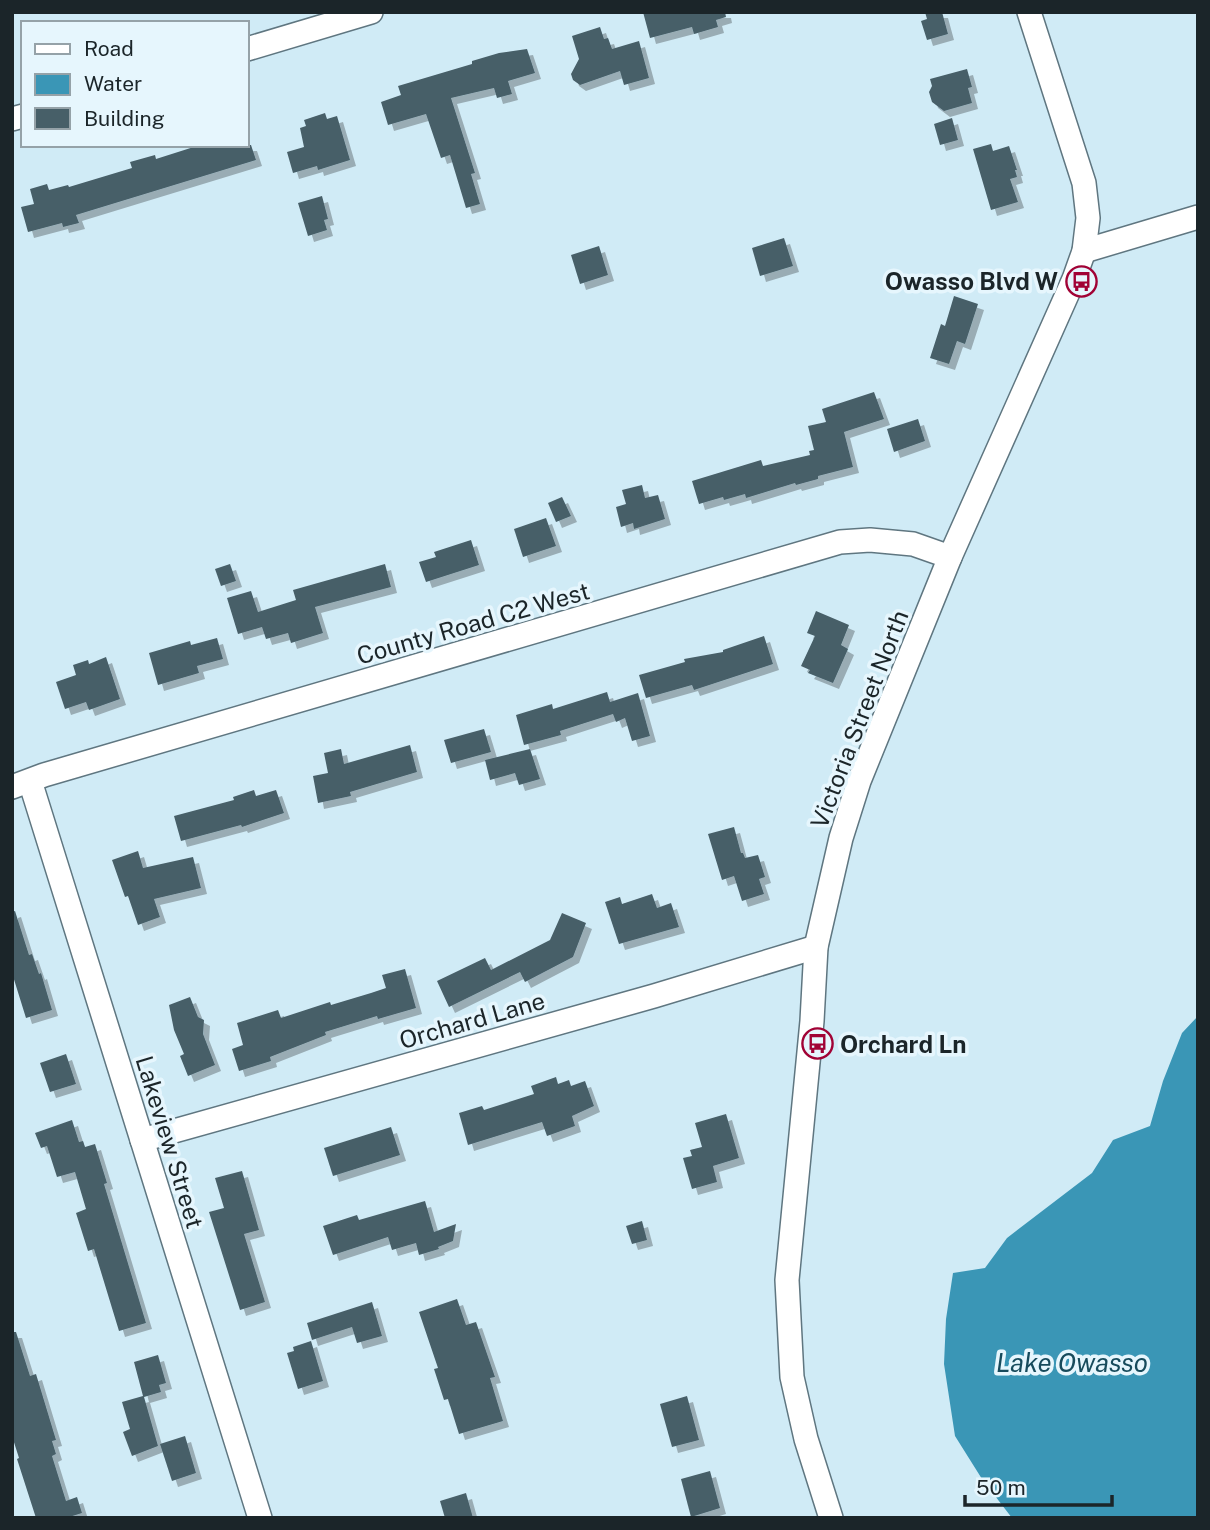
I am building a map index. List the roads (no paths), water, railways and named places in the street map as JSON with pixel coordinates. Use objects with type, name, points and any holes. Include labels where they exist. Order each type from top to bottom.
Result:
[{"type":"street","points":[[248,49],[343,16],[371,12]]},
{"type":"street","name":"Victoria Street North","points":[[831,1518],[806,1438],[792,1377],[787,1280],[812,1021],[816,947],[841,838],[859,780],[950,557],[1084,251],[1088,218],[1084,183],[1030,12]]},
{"type":"street","points":[[1084,251],[1198,218]]},
{"type":"street","name":"County Road C2 West","points":[[21,784],[71,767],[840,542],[870,540],[913,544],[950,557]]},
{"type":"street","name":"Lakeview Street","points":[[21,784],[142,1140],[260,1518]]},
{"type":"street","name":"Orchard Lane","points":[[142,1140],[654,996],[816,947]]},
{"type":"water","name":"Lake Owasso","points":[[1198,1016],[1198,1518],[1012,1518],[982,1479],[955,1436],[944,1364],[946,1319],[953,1273],[985,1268],[1007,1238],[1092,1173],[1113,1140],[1150,1126],[1163,1081],[1182,1033]]},
{"type":"place","name":"Owasso Blvd W","points":[[1081,281]]},
{"type":"place","name":"Orchard Ln","points":[[817,1044]]}]
